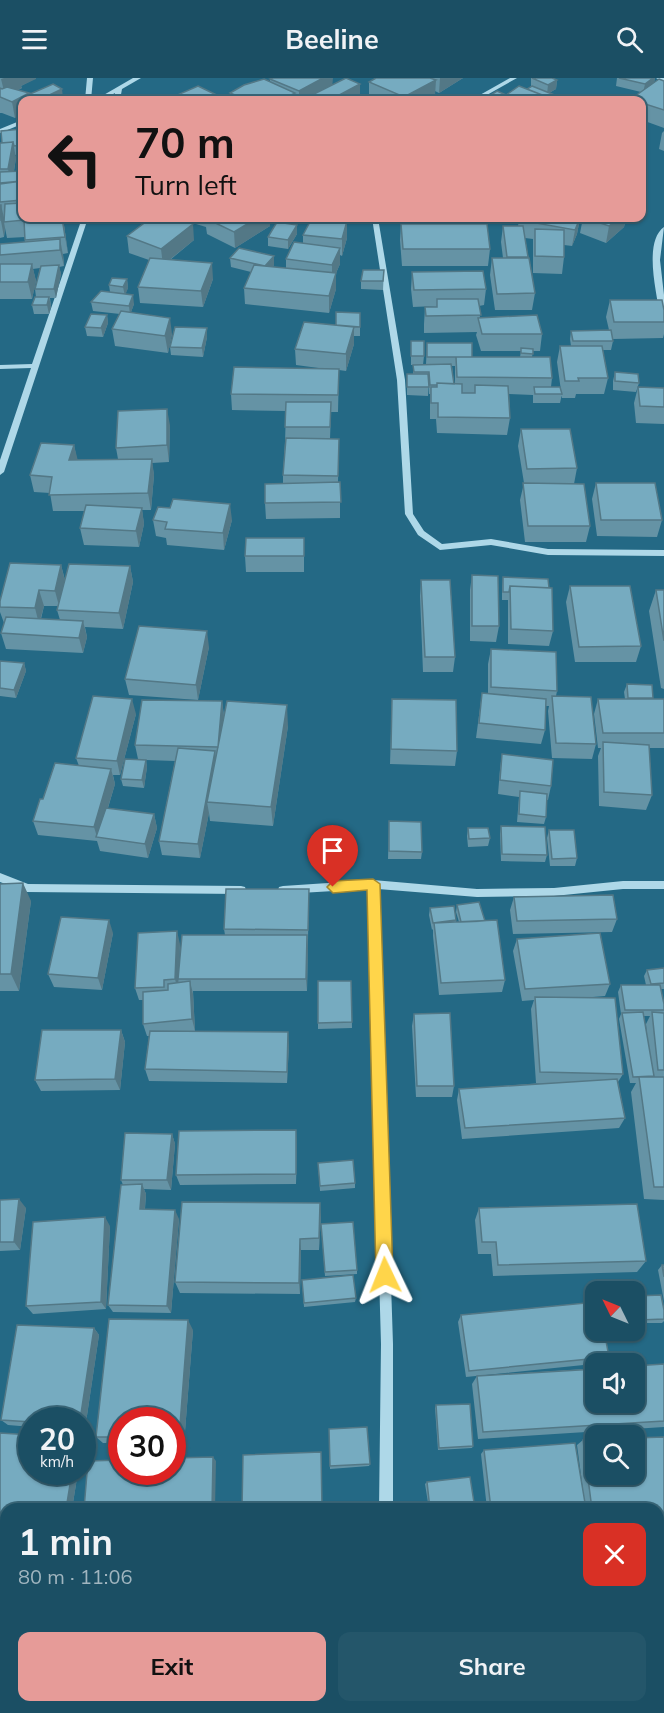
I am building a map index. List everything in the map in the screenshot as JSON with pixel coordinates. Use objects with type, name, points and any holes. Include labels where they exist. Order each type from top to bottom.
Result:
[{"type":"street","points":[[88,96],[90,78]]},
{"type":"street","points":[[105,96],[138,78]]},
{"type":"street","points":[[481,96],[514,78]]},
{"type":"street","points":[[659,78],[664,80]]},
{"type":"street","points":[[118,96],[119,88]]},
{"type":"street","points":[[0,131],[18,124]]},
{"type":"street","points":[[0,472],[84,222]]},
{"type":"street","points":[[376,222],[401,380],[409,514],[421,534],[440,548],[491,543],[548,552],[664,553]]},
{"type":"street","points":[[664,229],[657,240],[656,260],[664,316]]},
{"type":"street","points":[[0,367],[34,366]]},
{"type":"street","points":[[0,877],[27,888],[258,890]]},
{"type":"street","points":[[373,884],[387,1344],[386,1503]]},
{"type":"street","points":[[270,890],[373,884],[477,893],[554,892],[623,885],[664,885]]},
{"type":"building","points":[[323,78],[299,91],[270,79]]},
{"type":"building","points":[[346,78],[360,84],[338,96],[310,96]]},
{"type":"building","points":[[376,78],[436,80],[406,96],[369,82]]},
{"type":"building","points":[[532,78],[552,78],[557,80],[548,85]]},
{"type":"building","points":[[619,78],[653,78],[645,84]]},
{"type":"building","points":[[264,79],[295,93],[289,96],[237,96],[230,93],[244,85]]},
{"type":"building","points":[[659,79],[664,81],[664,110],[646,104],[646,96],[635,96]]},
{"type":"building","points":[[53,84],[62,89],[47,96],[30,96]]},
{"type":"building","points":[[198,86],[219,96],[175,96]]},
{"type":"building","points":[[519,86],[545,96],[505,96]]},
{"type":"building","points":[[532,86],[557,96],[545,96],[527,89]]},
{"type":"building","points":[[7,87],[29,93],[18,96],[18,99],[12,102],[0,97],[0,88]]},
{"type":"building","points":[[497,91],[506,95],[505,96],[489,96]]},
{"type":"building","points":[[18,129],[18,146],[14,146],[13,142],[2,143],[1,131]]},
{"type":"building","points":[[13,142],[8,169],[0,169],[0,143]]},
{"type":"building","points":[[18,171],[18,181],[0,183],[0,172]]},
{"type":"building","points":[[18,182],[18,200],[0,202],[0,184]]},
{"type":"building","points":[[18,203],[18,221],[4,222],[5,204]]},
{"type":"building","points":[[24,222],[63,222],[65,237],[25,240]]},
{"type":"building","points":[[146,222],[193,224],[161,249],[127,236]]},
{"type":"building","points":[[213,222],[250,222],[234,232]]},
{"type":"building","points":[[277,222],[297,225],[288,240],[268,237]]},
{"type":"building","points":[[310,222],[347,222],[342,239],[303,235]]},
{"type":"building","points":[[530,222],[578,222],[575,230]]},
{"type":"building","points":[[597,222],[614,222],[609,226]]},
{"type":"building","points":[[401,224],[487,224],[490,249],[403,249]]},
{"type":"building","points":[[503,226],[523,226],[528,257],[507,257]]},
{"type":"building","points":[[535,229],[564,230],[564,257],[535,256]]},
{"type":"building","points":[[60,239],[60,250],[0,255],[0,244]]},
{"type":"building","points":[[294,242],[340,248],[332,265],[286,259]]},
{"type":"building","points":[[239,248],[274,256],[265,266],[230,258]]},
{"type":"building","points":[[150,258],[212,263],[201,291],[138,287]]},
{"type":"building","points":[[492,258],[529,258],[535,293],[497,294]]},
{"type":"building","points":[[0,264],[32,264],[28,282],[0,282]]},
{"type":"building","points":[[59,265],[54,289],[35,289],[41,266]]},
{"type":"building","points":[[254,265],[336,273],[329,296],[244,288]]},
{"type":"building","points":[[363,270],[384,270],[383,281],[361,281]]},
{"type":"building","points":[[483,271],[486,289],[414,290],[412,272]]},
{"type":"building","points":[[112,278],[127,279],[123,287],[109,285]]},
{"type":"building","points":[[101,291],[133,295],[129,306],[91,302]]},
{"type":"building","points":[[35,297],[49,297],[47,305],[32,305]]},
{"type":"building","points":[[437,299],[478,299],[481,315],[426,316],[425,307],[437,307]]},
{"type":"building","points":[[610,300],[662,300],[664,322],[614,322]]},
{"type":"building","points":[[121,311],[170,318],[165,336],[112,329]]},
{"type":"building","points":[[336,312],[360,313],[360,327],[336,325]]},
{"type":"building","points":[[91,314],[107,315],[101,328],[85,327]]},
{"type":"building","points":[[537,315],[542,334],[482,334],[478,318]]},
{"type":"building","points":[[304,322],[354,327],[346,354],[295,349]]},
{"type":"building","points":[[175,327],[207,328],[202,348],[170,347]]},
{"type":"building","points":[[611,330],[613,341],[573,341],[571,331]]},
{"type":"building","points":[[411,341],[424,341],[424,356],[411,356]]},
{"type":"building","points":[[427,343],[472,343],[472,357],[427,357]]},
{"type":"building","points":[[560,346],[602,346],[608,378],[578,378],[579,381],[565,381]]},
{"type":"building","points":[[521,348],[533,349],[533,354],[521,353]]},
{"type":"building","points":[[456,357],[550,357],[552,378],[457,377]]},
{"type":"building","points":[[451,364],[454,384],[437,383],[437,385],[430,385],[429,372],[414,372],[413,365]]},
{"type":"building","points":[[234,367],[339,369],[338,395],[231,394]]},
{"type":"building","points":[[615,372],[638,374],[639,383],[615,381]]},
{"type":"building","points":[[407,374],[428,374],[429,387],[407,387]]},
{"type":"building","points":[[437,383],[462,384],[462,393],[475,393],[475,385],[508,386],[510,418],[438,417],[438,403],[431,403],[431,387],[437,387]]},
{"type":"building","points":[[534,387],[560,387],[562,394],[535,394]]},
{"type":"building","points":[[638,387],[664,388],[664,407],[640,406]]},
{"type":"building","points":[[286,402],[331,402],[330,427],[285,427]]},
{"type":"building","points":[[167,409],[167,445],[116,448],[118,411]]},
{"type":"building","points":[[521,429],[570,429],[577,468],[527,469]]},
{"type":"building","points":[[286,438],[339,439],[338,476],[283,475]]},
{"type":"building","points":[[41,443],[74,445],[69,460],[152,459],[148,493],[49,495],[52,477],[30,475]]},
{"type":"building","points":[[340,482],[341,502],[265,503],[265,484]]},
{"type":"building","points":[[523,483],[584,484],[590,526],[528,526]]},
{"type":"building","points":[[596,483],[655,483],[662,520],[601,520]]},
{"type":"building","points":[[173,499],[230,504],[223,533],[165,529],[167,522],[153,520],[158,507],[170,508]]},
{"type":"building","points":[[86,505],[142,508],[136,531],[80,528]]},
{"type":"building","points":[[246,538],[304,538],[304,556],[245,556]]},
{"type":"building","points":[[10,563],[61,565],[55,591],[39,590],[35,608],[0,607]]},
{"type":"building","points":[[69,564],[130,566],[119,613],[57,610]]},
{"type":"building","points":[[472,575],[498,576],[499,626],[472,626]]},
{"type":"building","points":[[503,577],[548,579],[549,588],[510,586],[509,592],[503,592]]},
{"type":"building","points":[[421,580],[450,580],[455,657],[425,657]]},
{"type":"building","points":[[510,586],[552,588],[553,631],[511,629]]},
{"type":"building","points":[[570,586],[630,586],[641,646],[579,647]]},
{"type":"building","points":[[656,590],[664,590],[664,641]]},
{"type":"building","points":[[6,617],[83,621],[79,638],[1,633]]},
{"type":"building","points":[[139,626],[207,631],[196,685],[125,679]]},
{"type":"building","points":[[491,649],[556,652],[557,691],[491,687]]},
{"type":"building","points":[[0,661],[24,663],[14,690],[0,688]]},
{"type":"building","points":[[627,684],[652,685],[653,698],[628,698]]},
{"type":"building","points":[[482,693],[546,699],[545,730],[479,723]]},
{"type":"building","points":[[93,696],[132,699],[117,761],[76,758]]},
{"type":"building","points":[[552,696],[591,697],[596,744],[556,743]]},
{"type":"building","points":[[392,699],[456,700],[457,751],[391,749]]},
{"type":"building","points":[[598,699],[664,699],[664,733],[603,733]]},
{"type":"building","points":[[142,700],[222,701],[218,747],[135,745]]},
{"type":"building","points":[[227,701],[287,705],[271,807],[207,802]]},
{"type":"building","points":[[603,742],[649,745],[652,795],[604,792]]},
{"type":"building","points":[[178,748],[215,751],[198,844],[159,841]]},
{"type":"building","points":[[502,754],[553,760],[551,786],[500,780]]},
{"type":"building","points":[[125,759],[146,760],[142,780],[121,779]]},
{"type":"building","points":[[55,763],[111,769],[94,827],[33,821]]},
{"type":"building","points":[[520,791],[547,794],[546,817],[519,814]]},
{"type":"building","points":[[106,808],[154,814],[145,844],[96,837]]},
{"type":"building","points":[[389,821],[421,822],[422,852],[389,851]]},
{"type":"building","points":[[501,826],[545,827],[547,855],[502,854]]},
{"type":"building","points":[[468,828],[488,828],[490,838],[469,839]]},
{"type":"building","points":[[549,830],[574,830],[577,858],[552,859]]},
{"type":"building","points":[[23,883],[11,974],[0,974],[0,884]]},
{"type":"building","points":[[226,889],[309,889],[308,930],[224,929]]},
{"type":"building","points":[[613,895],[617,919],[517,921],[514,897]]},
{"type":"building","points":[[479,902],[485,921],[461,922],[457,905]]},
{"type":"building","points":[[454,906],[456,920],[433,923],[430,908]]},
{"type":"building","points":[[61,917],[109,920],[98,978],[48,974]]},
{"type":"building","points":[[497,920],[505,980],[441,983],[434,923]]},
{"type":"building","points":[[177,931],[175,979],[164,980],[164,987],[135,988],[138,933]]},
{"type":"building","points":[[600,933],[610,984],[525,989],[517,939]]},
{"type":"building","points":[[182,935],[307,935],[306,979],[178,979]]},
{"type":"building","points":[[664,968],[664,983],[651,984],[647,970]]},
{"type":"building","points":[[190,981],[192,1019],[143,1024],[143,992],[168,990],[168,984]]},
{"type":"building","points":[[318,981],[351,981],[352,1022],[318,1023]]},
{"type":"building","points":[[621,985],[660,985],[664,1010],[625,1010]]},
{"type":"building","points":[[535,997],[615,998],[623,1074],[540,1072]]},
{"type":"building","points":[[643,1012],[654,1076],[633,1077],[622,1013]]},
{"type":"building","points":[[652,1012],[664,1013],[664,1070],[658,1070]]},
{"type":"building","points":[[450,1013],[454,1086],[417,1086],[414,1014]]},
{"type":"building","points":[[42,1030],[121,1030],[115,1079],[35,1080]]},
{"type":"building","points":[[150,1031],[288,1032],[287,1072],[145,1069]]},
{"type":"building","points":[[639,1077],[664,1077],[664,1187],[654,1187]]},
{"type":"building","points":[[617,1079],[625,1118],[465,1128],[459,1089]]},
{"type":"building","points":[[296,1130],[296,1174],[176,1175],[179,1131]]},
{"type":"building","points":[[125,1133],[172,1134],[167,1180],[121,1180]]},
{"type":"building","points":[[353,1160],[355,1183],[320,1186],[318,1163]]},
{"type":"building","points":[[142,1184],[140,1209],[175,1210],[167,1306],[108,1305],[121,1185]]},
{"type":"building","points":[[19,1199],[14,1242],[0,1242],[0,1200]]},
{"type":"building","points":[[182,1202],[320,1203],[319,1238],[300,1239],[299,1283],[175,1282]]},
{"type":"building","points":[[637,1204],[646,1261],[498,1265],[496,1242],[482,1242],[479,1208]]},
{"type":"building","points":[[105,1217],[101,1302],[26,1306],[33,1222]]},
{"type":"building","points":[[353,1222],[357,1270],[325,1272],[321,1224]]},
{"type":"building","points":[[353,1275],[356,1298],[304,1303],[302,1280]]},
{"type":"building","points":[[661,1295],[664,1319],[645,1320],[645,1296]]},
{"type":"building","points":[[585,1303],[585,1341],[606,1341],[608,1353],[585,1353],[585,1359],[469,1371],[461,1315]]},
{"type":"building","points":[[109,1319],[188,1320],[181,1407],[108,1407],[108,1437],[96,1437]]},
{"type":"building","points":[[17,1325],[94,1328],[82,1407],[18,1407],[18,1421],[1,1420]]},
{"type":"building","points":[[664,1364],[664,1421],[483,1432],[477,1376],[585,1370],[585,1413],[645,1413],[645,1365]]},
{"type":"building","points":[[470,1404],[473,1446],[439,1448],[436,1405]]},
{"type":"building","points":[[367,1427],[370,1464],[330,1466],[329,1429]]},
{"type":"building","points":[[0,1433],[18,1434],[18,1485],[70,1485],[67,1503],[0,1503]]},
{"type":"building","points":[[664,1437],[664,1503],[591,1503],[589,1485],[645,1485],[645,1438]]},
{"type":"building","points":[[575,1443],[585,1503],[490,1503],[484,1450]]},
{"type":"building","points":[[321,1452],[322,1503],[242,1503],[243,1455]]},
{"type":"building","points":[[213,1457],[212,1503],[84,1503],[86,1485],[96,1485],[96,1461],[108,1460],[108,1485],[186,1485],[186,1458]]},
{"type":"building","points":[[470,1477],[474,1503],[429,1503],[427,1482]]},
{"type":"route","points":[[333,887],[373,884],[385,1275]]}]
